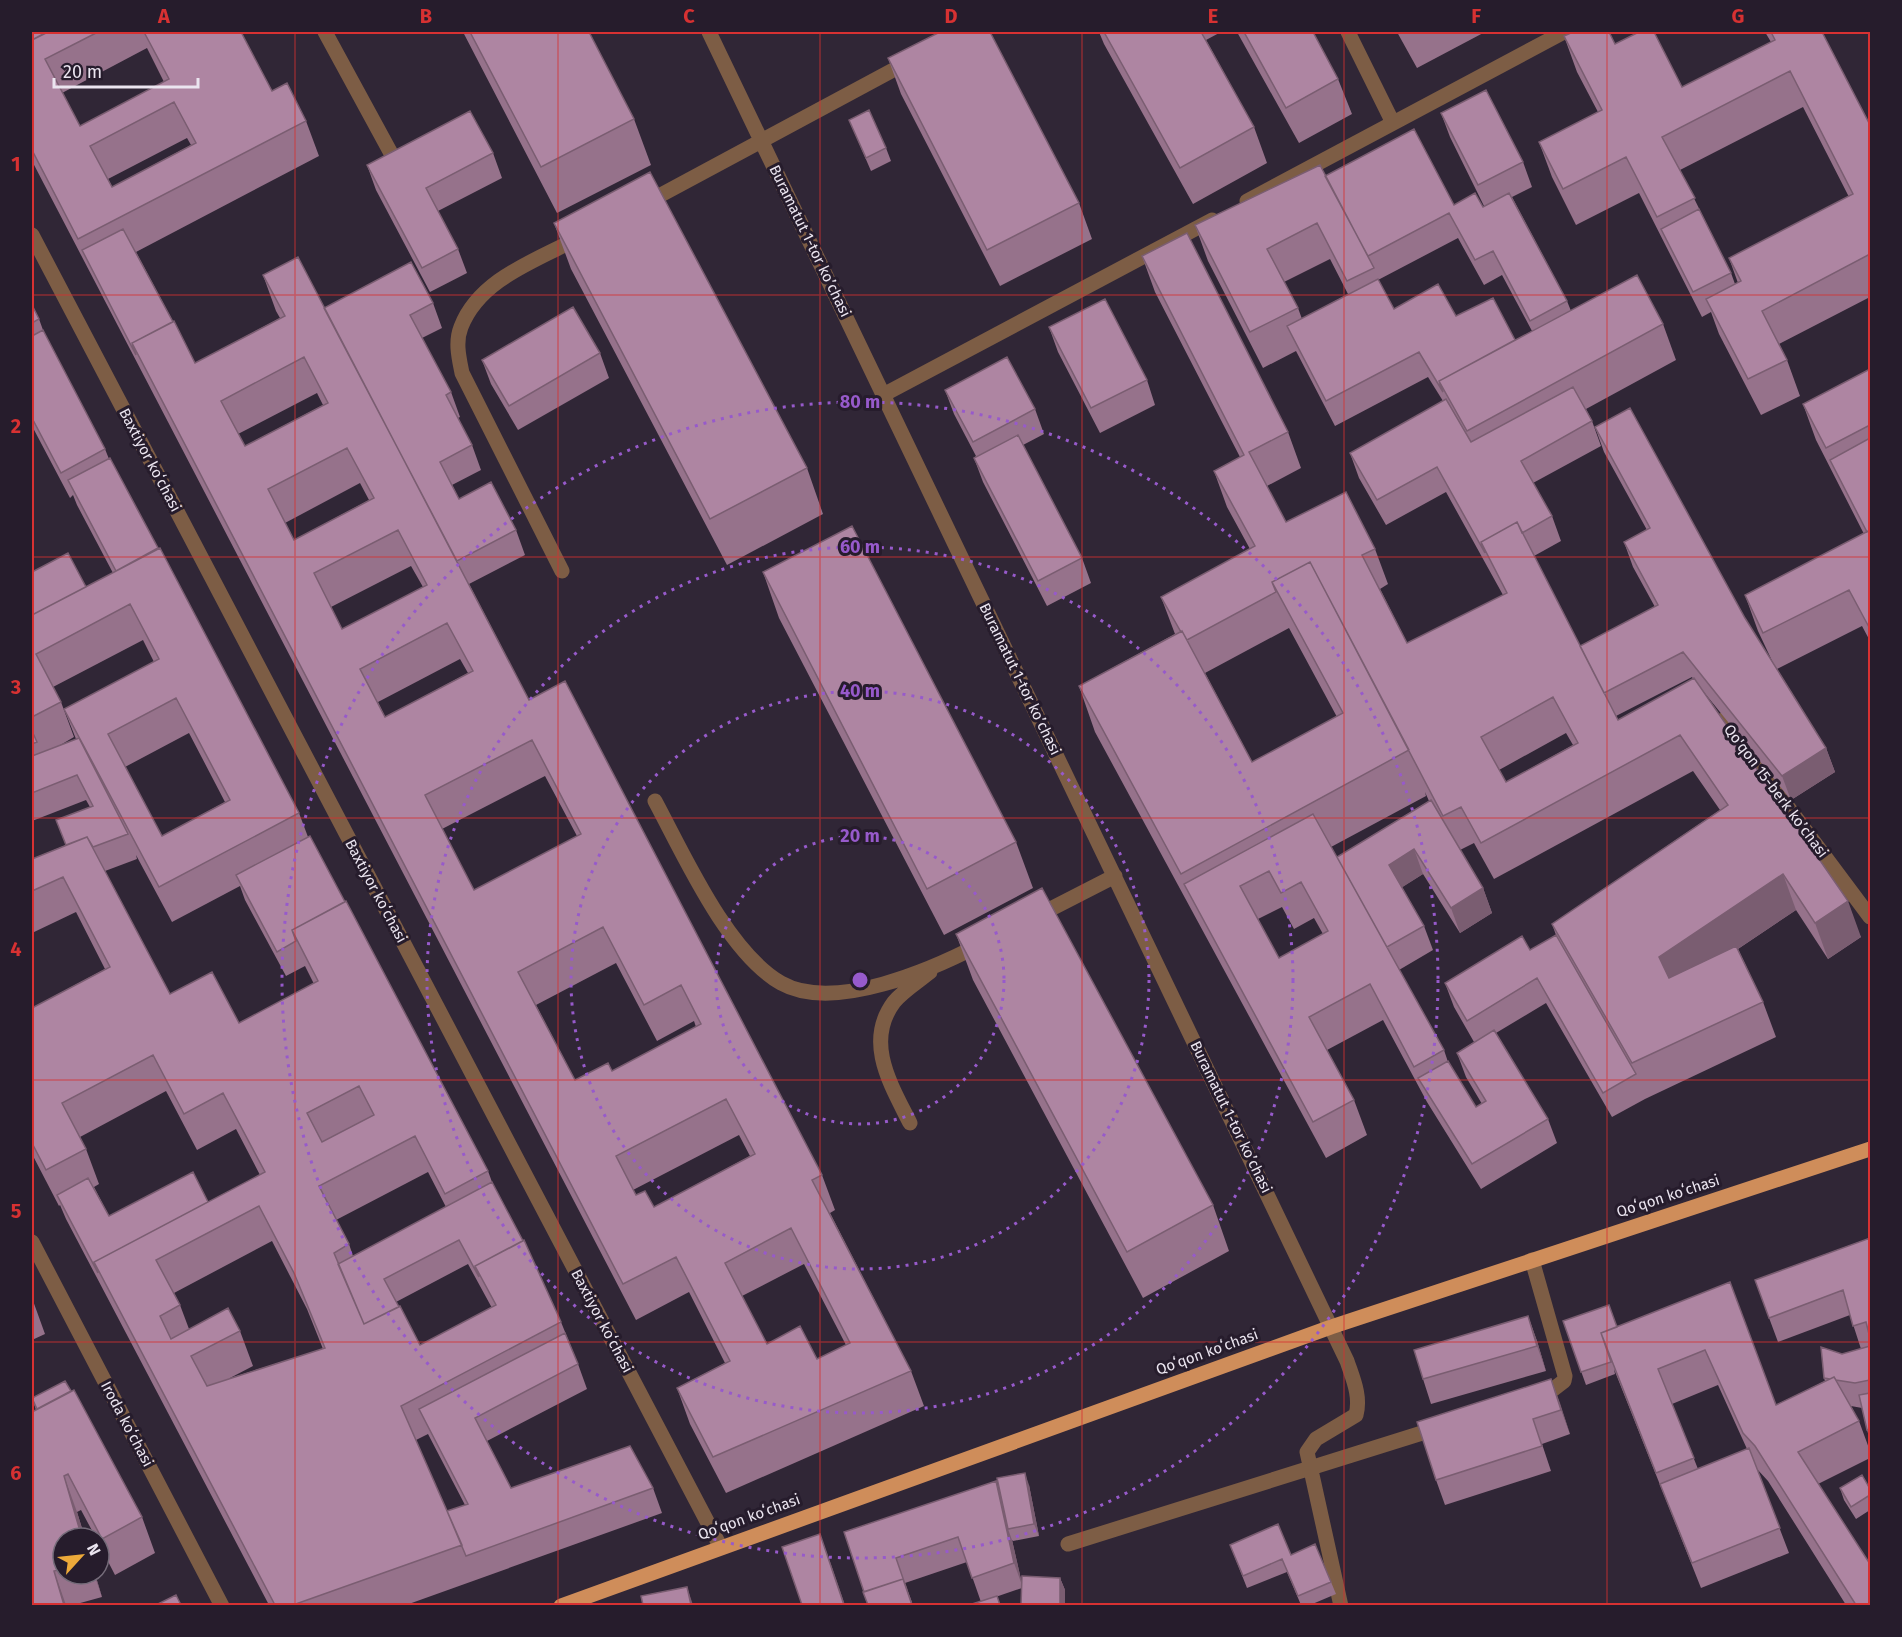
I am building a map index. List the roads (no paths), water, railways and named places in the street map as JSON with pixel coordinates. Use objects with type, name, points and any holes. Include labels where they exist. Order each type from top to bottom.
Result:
[{"type":"main road","name":"Qoʻqon koʻchasi","points":[[561,1605],[1331,1327],[1870,1149]]},
{"type":"street","points":[[325,32],[399,168]]},
{"type":"street","name":"Buramatut 1-tor koʼchasi","points":[[709,32],[1331,1327],[1357,1388],[1359,1406],[1356,1416],[1316,1439],[1306,1452],[1309,1470]]},
{"type":"street","points":[[1348,32],[1393,123]]},
{"type":"street","points":[[883,395],[1564,32]]},
{"type":"street","points":[[626,213],[923,53]]},
{"type":"street","points":[[562,570],[462,373],[458,348],[461,327],[487,290],[500,280],[594,230]]},
{"type":"street","name":"Baxtiyor koʻchasi","points":[[32,235],[720,1546]]},
{"type":"street","name":"Qo'qon 15-berk koʼchasi","points":[[1715,710],[1870,917]]},
{"type":"street","points":[[655,801],[718,913],[749,957],[783,984],[820,993],[870,988],[937,967],[1000,935]]},
{"type":"street","points":[[1021,924],[1115,876]]},
{"type":"street","points":[[910,1123],[880,1057],[882,1022],[895,1001],[937,967]]},
{"type":"street","name":"Iroda koʻchasi","points":[[32,1242],[222,1605]]},
{"type":"street","points":[[1518,1401],[1551,1391],[1564,1381],[1565,1376],[1532,1260]]},
{"type":"street","points":[[1068,1544],[1309,1470],[1452,1423]]},
{"type":"street","points":[[1309,1470],[1341,1605]]}]
